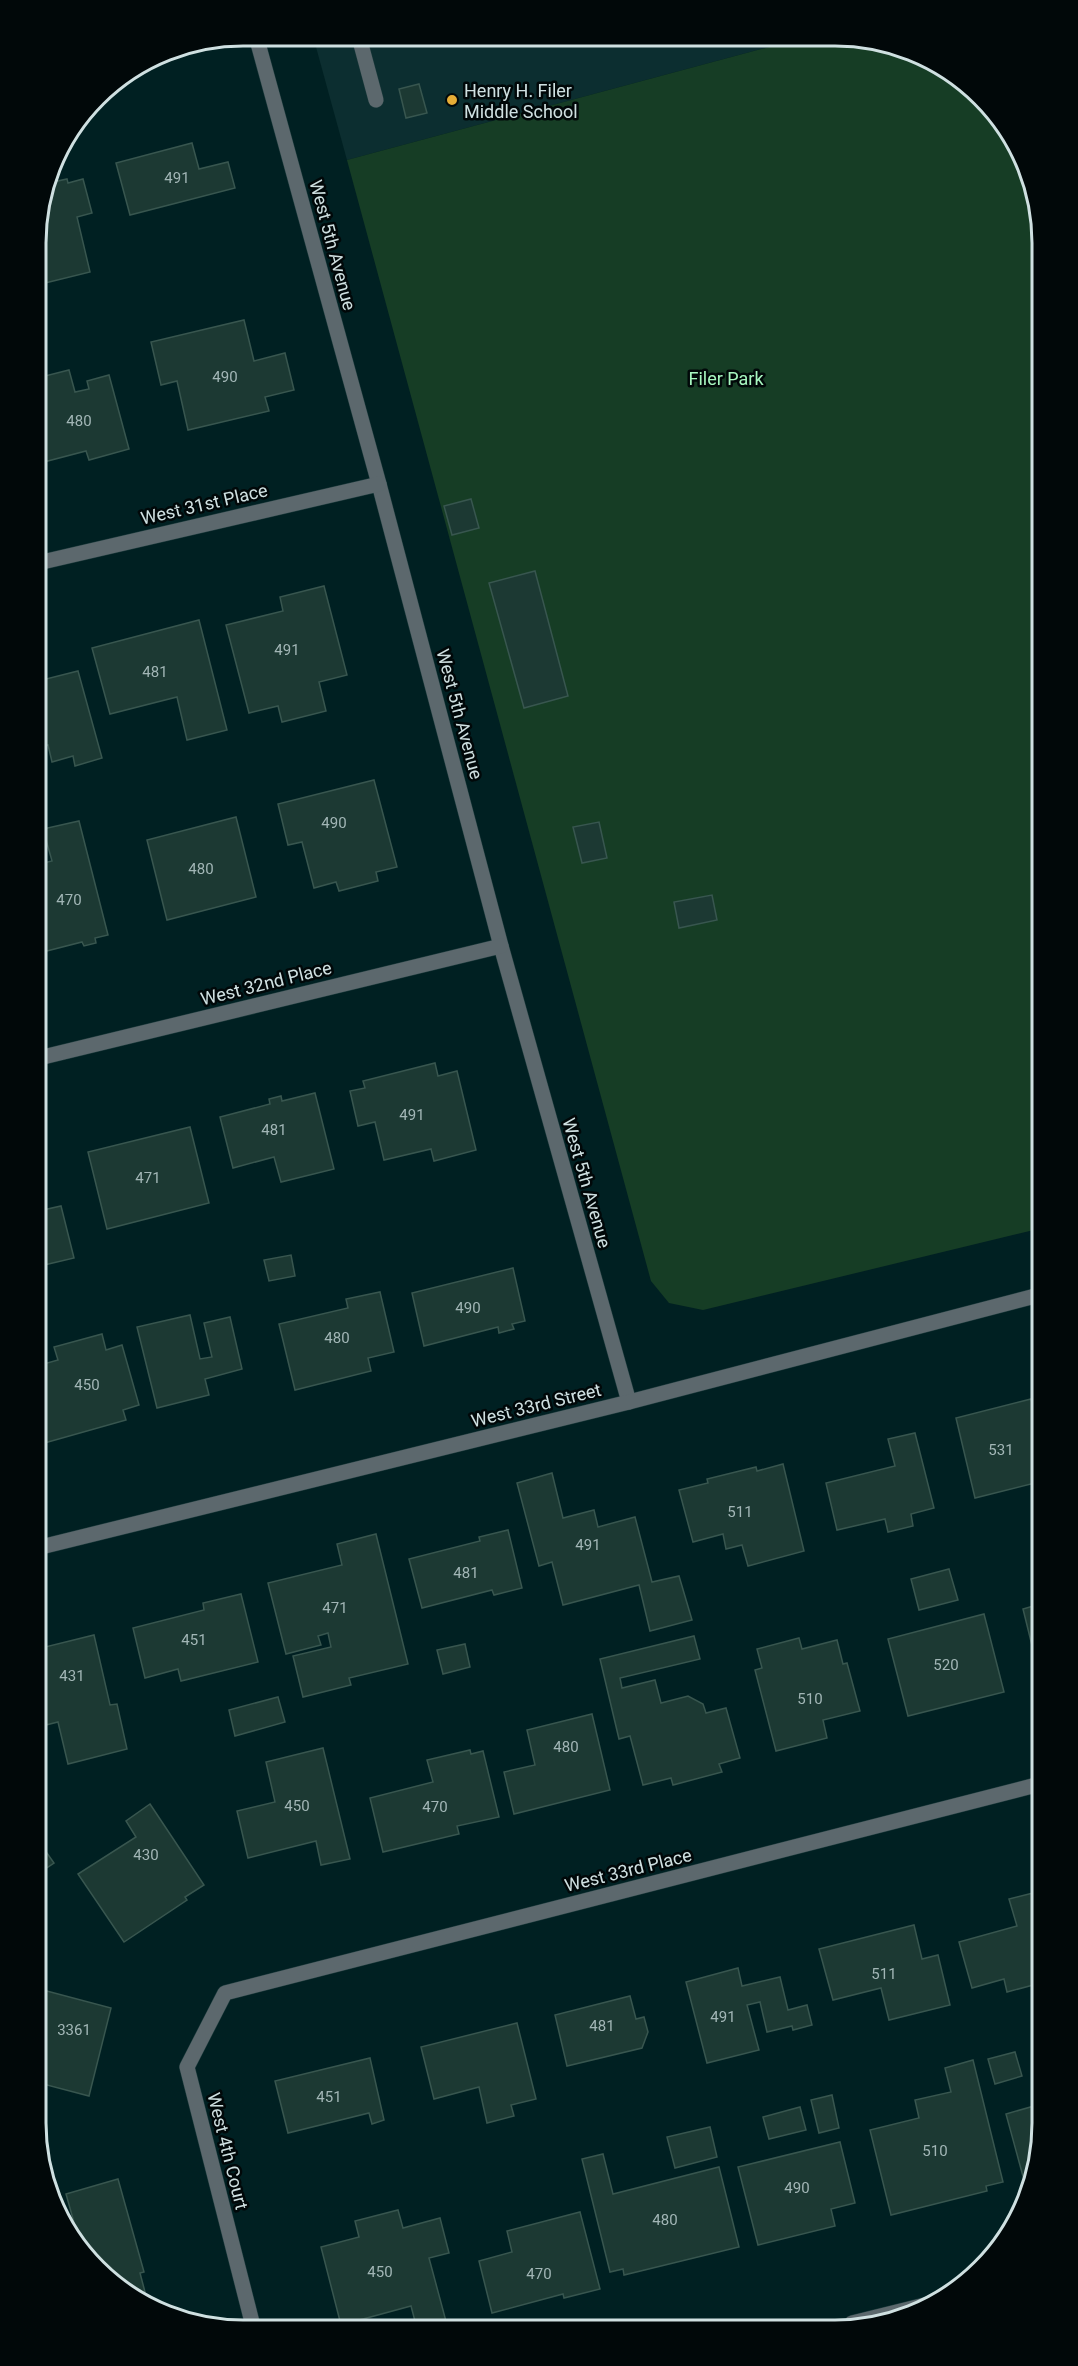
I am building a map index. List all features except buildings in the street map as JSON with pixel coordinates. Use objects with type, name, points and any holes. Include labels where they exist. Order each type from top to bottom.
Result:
[{"type":"street","name":"West 5th Avenue","points":[[259,46],[379,484],[501,946],[628,1402]]},
{"type":"street","points":[[361,46],[376,100]]},
{"type":"street","name":"West 31st Place","points":[[47,561],[379,484]]},
{"type":"street","name":"West 32nd Place","points":[[47,1056],[501,946]]},
{"type":"street","name":"West 33rd Street","points":[[46,1546],[628,1402],[1031,1297]]},
{"type":"street","name":"West 33rd Place","points":[[225,1993],[1031,1786]]},
{"type":"street","name":"West 4th Court","points":[[225,1993],[187,2067],[251,2320]]},
{"type":"shaded area","name":"Henry H. Filer Middle School","points":[[316,46],[773,46],[347,160]]},
{"type":"green space","name":"Filer Park","points":[[773,46],[860,48],[898,57],[922,67],[964,95],[983,114],[998,134],[1021,180],[1030,218],[1032,244],[1031,1231],[703,1310],[669,1303],[651,1281],[347,160]]},
{"type":"place","name":"Henry H. Filer Middle School","points":[[452,100]]}]
